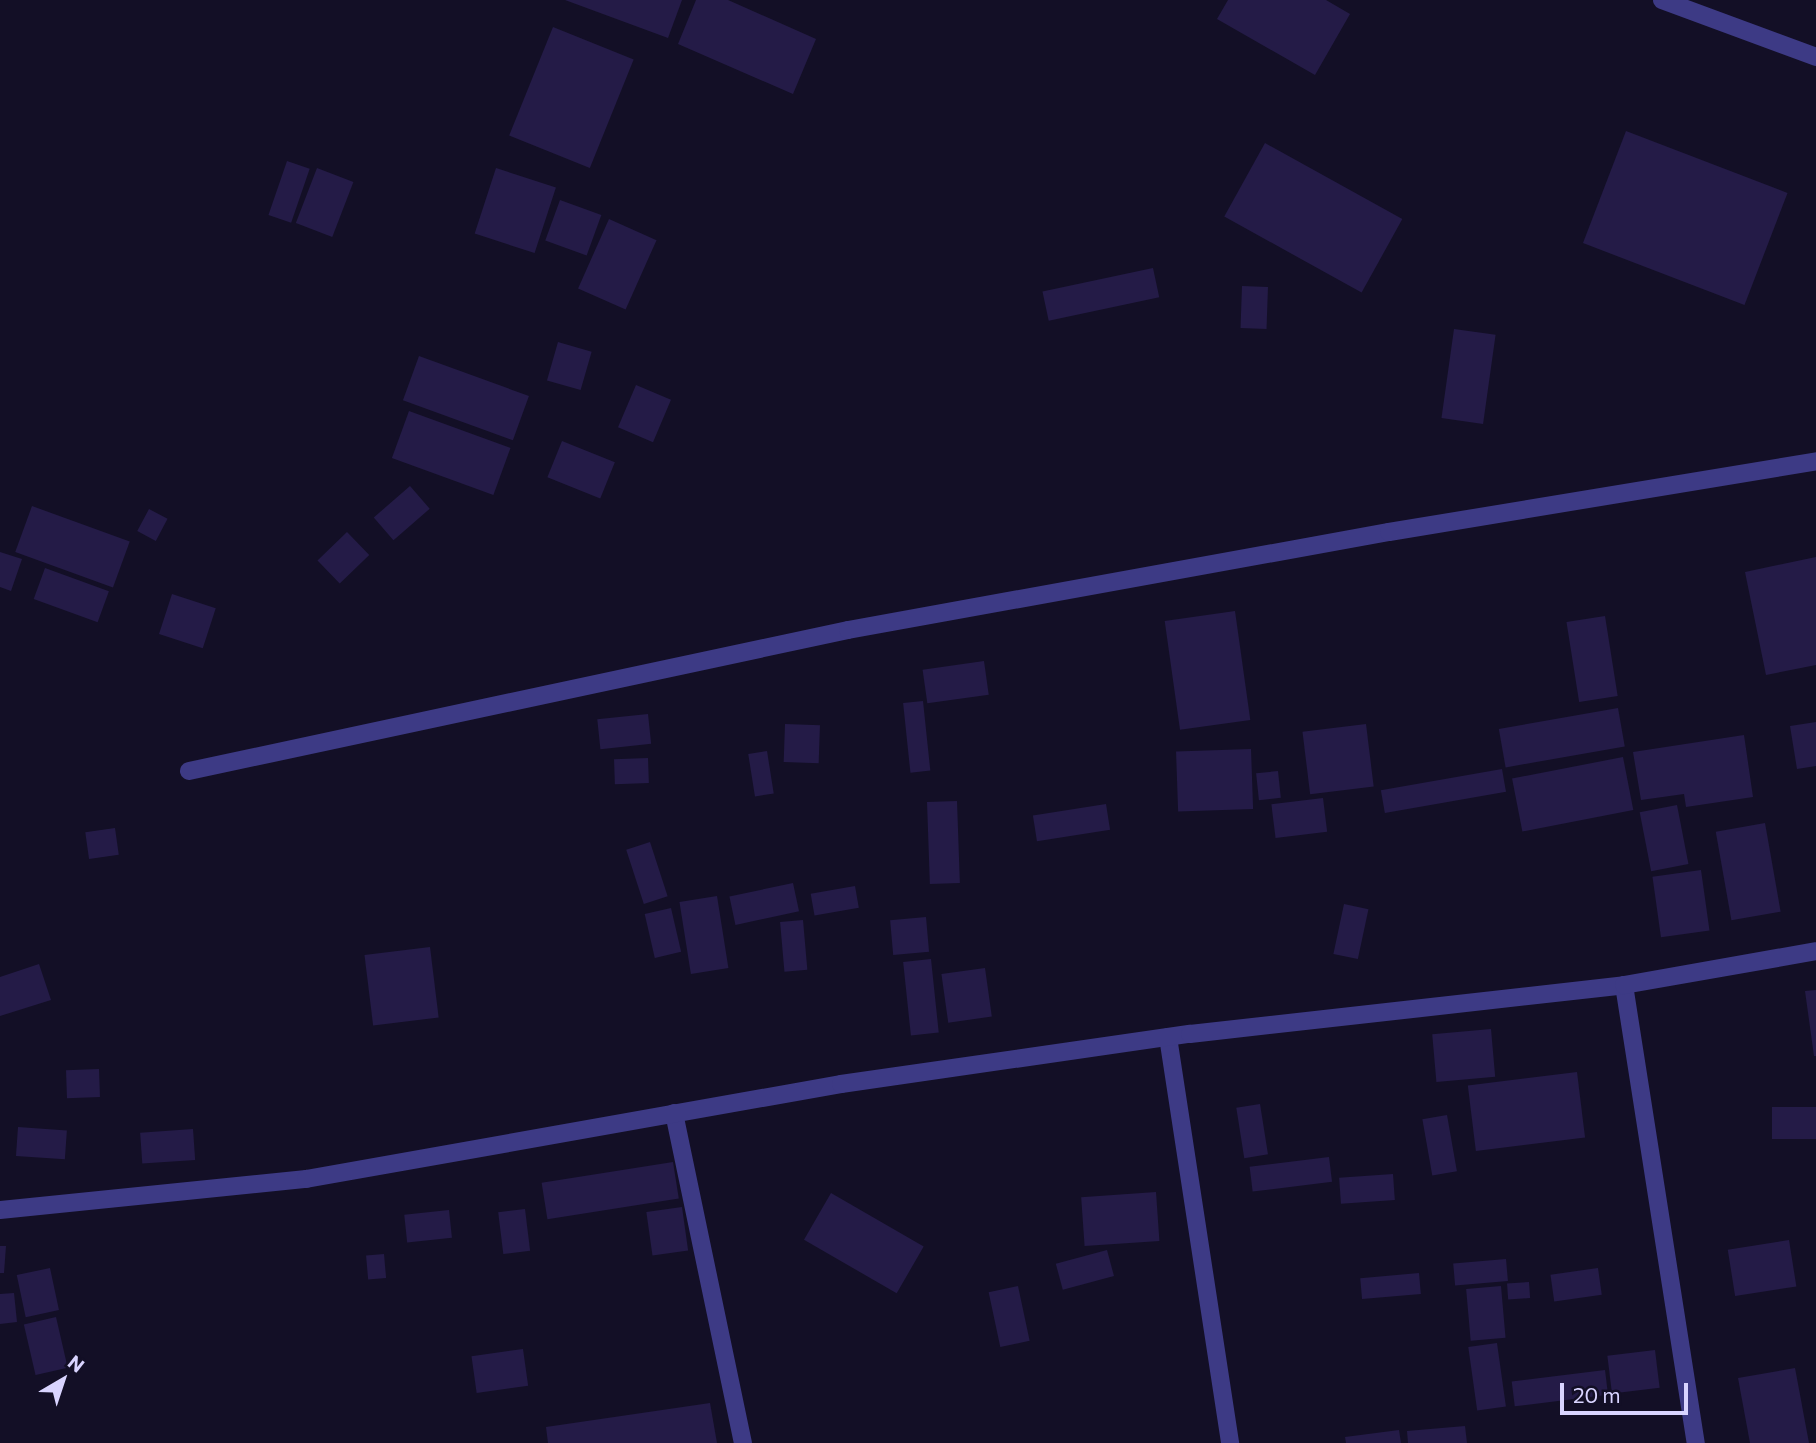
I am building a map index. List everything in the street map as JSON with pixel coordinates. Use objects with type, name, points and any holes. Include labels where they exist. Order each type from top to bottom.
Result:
[{"type":"street","points":[[1662,0],[1816,57]]},
{"type":"street","points":[[189,771],[848,630],[1389,532],[1816,461]]},
{"type":"street","points":[[0,1210],[306,1179],[841,1084],[1168,1037],[1624,985],[1816,951]]},
{"type":"street","points":[[1624,985],[1696,1443]]},
{"type":"street","points":[[1168,1037],[1230,1443]]},
{"type":"street","points":[[674,1114],[743,1443]]},
{"type":"building","points":[[565,0],[682,0],[668,38]]},
{"type":"building","points":[[696,0],[728,0],[816,39],[793,94],[678,44]]},
{"type":"building","points":[[1228,0],[1326,0],[1350,14],[1315,75],[1217,19]]},
{"type":"building","points":[[553,27],[634,60],[590,168],[509,135]]},
{"type":"building","points":[[1626,131],[1788,193],[1745,305],[1583,243]]},
{"type":"building","points":[[1265,143],[1402,219],[1362,293],[1224,216]]},
{"type":"building","points":[[287,161],[310,169],[291,223],[268,215]]},
{"type":"building","points":[[317,168],[353,182],[332,237],[296,223]]},
{"type":"building","points":[[496,168],[556,187],[535,253],[475,234]]},
{"type":"building","points":[[560,200],[601,215],[587,255],[545,240]]},
{"type":"building","points":[[609,219],[657,240],[626,310],[578,288]]},
{"type":"building","points":[[1153,268],[1159,297],[1049,321],[1042,291]]},
{"type":"building","points":[[1242,286],[1268,287],[1267,329],[1241,328]]},
{"type":"building","points":[[1454,329],[1496,335],[1483,424],[1441,418]]},
{"type":"building","points":[[558,342],[592,352],[581,390],[547,380]]},
{"type":"building","points":[[419,356],[529,396],[513,440],[403,400]]},
{"type":"building","points":[[636,385],[671,400],[653,442],[618,427]]},
{"type":"building","points":[[409,411],[510,448],[493,495],[392,458]]},
{"type":"building","points":[[562,441],[615,462],[600,499],[547,477]]},
{"type":"building","points":[[410,486],[430,509],[393,540],[374,517]]},
{"type":"building","points":[[32,506],[130,542],[113,588],[15,552]]},
{"type":"building","points":[[149,509],[168,519],[156,541],[137,531]]},
{"type":"building","points":[[347,532],[369,555],[340,583],[318,560]]},
{"type":"building","points":[[0,552],[22,559],[11,591],[0,587]]},
{"type":"building","points":[[1816,557],[1816,665],[1766,675],[1745,572]]},
{"type":"building","points":[[45,568],[109,591],[98,622],[34,599]]},
{"type":"building","points":[[172,594],[216,608],[203,648],[159,634]]},
{"type":"building","points":[[1235,611],[1250,720],[1180,730],[1165,621]]},
{"type":"building","points":[[1605,616],[1618,696],[1579,702],[1566,622]]},
{"type":"building","points":[[984,661],[989,695],[927,703],[923,670]]},
{"type":"building","points":[[923,701],[930,771],[910,773],[903,703]]},
{"type":"building","points":[[1618,708],[1625,746],[1506,767],[1499,729]]},
{"type":"building","points":[[648,714],[651,744],[600,749],[597,719]]},
{"type":"building","points":[[1816,722],[1816,766],[1797,769],[1790,726]]},
{"type":"building","points":[[785,724],[820,725],[819,763],[784,762]]},
{"type":"building","points":[[1366,724],[1374,787],[1310,794],[1302,732]]},
{"type":"building","points":[[1744,735],[1753,797],[1686,807],[1684,794],[1641,800],[1633,752]]},
{"type":"building","points":[[1251,749],[1253,809],[1178,812],[1176,752]]},
{"type":"building","points":[[767,751],[774,793],[755,796],[748,754]]},
{"type":"building","points":[[1623,757],[1633,810],[1522,832],[1512,779]]},
{"type":"building","points":[[648,758],[649,783],[615,784],[614,759]]},
{"type":"building","points":[[1502,769],[1506,792],[1385,813],[1381,790]]},
{"type":"building","points":[[1278,771],[1281,798],[1259,800],[1256,773]]},
{"type":"building","points":[[1323,798],[1327,832],[1276,838],[1271,804]]},
{"type":"building","points":[[957,801],[960,883],[930,884],[927,802]]},
{"type":"building","points":[[1106,804],[1110,830],[1037,841],[1033,816]]},
{"type":"building","points":[[1677,805],[1688,864],[1651,871],[1640,812]]},
{"type":"building","points":[[1765,823],[1781,912],[1731,920],[1716,832]]},
{"type":"building","points":[[115,828],[119,855],[89,859],[85,832]]},
{"type":"building","points":[[650,842],[668,896],[644,904],[626,850]]},
{"type":"building","points":[[1701,870],[1709,930],[1661,937],[1652,877]]},
{"type":"building","points":[[793,883],[799,911],[735,925],[729,897]]},
{"type":"building","points":[[855,886],[859,908],[815,915],[811,894]]},
{"type":"building","points":[[717,896],[728,968],[691,974],[679,902]]},
{"type":"building","points":[[1344,904],[1368,909],[1358,959],[1333,954]]},
{"type":"building","points":[[671,908],[681,952],[655,958],[645,914]]},
{"type":"building","points":[[926,917],[929,952],[893,955],[890,920]]},
{"type":"building","points":[[803,920],[807,970],[784,972],[780,922]]},
{"type":"building","points":[[430,947],[439,1017],[373,1026],[364,955]]},
{"type":"building","points":[[931,959],[939,1033],[911,1036],[903,962]]},
{"type":"building","points":[[39,964],[51,1000],[0,1016],[0,977]]},
{"type":"building","points":[[985,968],[992,1017],[948,1023],[941,974]]},
{"type":"building","points":[[1816,990],[1816,1056],[1814,1056],[1805,991]]},
{"type":"building","points":[[1491,1029],[1495,1077],[1436,1082],[1432,1034]]},
{"type":"building","points":[[99,1069],[100,1097],[67,1098],[66,1070]]},
{"type":"building","points":[[1577,1072],[1585,1138],[1476,1151],[1468,1085]]},
{"type":"building","points":[[1260,1104],[1268,1154],[1244,1158],[1236,1108]]},
{"type":"building","points":[[1772,1107],[1816,1107],[1816,1139],[1772,1139]]},
{"type":"building","points":[[1447,1115],[1457,1171],[1432,1175],[1422,1119]]},
{"type":"building","points":[[18,1127],[67,1130],[65,1159],[16,1156]]},
{"type":"building","points":[[193,1129],[195,1160],[142,1164],[140,1133]]},
{"type":"building","points":[[1329,1157],[1332,1182],[1253,1192],[1250,1167]]},
{"type":"building","points":[[673,1162],[679,1199],[547,1219],[542,1183]]},
{"type":"building","points":[[1393,1174],[1395,1200],[1341,1204],[1339,1178]]},
{"type":"building","points":[[1156,1192],[1159,1241],[1085,1246],[1081,1197]]},
{"type":"building","points":[[831,1193],[924,1246],[897,1293],[804,1240]]},
{"type":"building","points":[[682,1207],[688,1251],[652,1256],[646,1212]]},
{"type":"building","points":[[525,1209],[530,1251],[503,1254],[498,1212]]},
{"type":"building","points":[[449,1210],[452,1238],[407,1243],[404,1215]]},
{"type":"building","points":[[1789,1240],[1796,1286],[1735,1296],[1728,1250]]},
{"type":"building","points":[[0,1246],[6,1246],[4,1273],[0,1273]]},
{"type":"building","points":[[1107,1250],[1114,1276],[1063,1290],[1056,1264]]},
{"type":"building","points":[[384,1254],[386,1278],[368,1279],[366,1256]]},
{"type":"building","points":[[1506,1259],[1508,1281],[1455,1286],[1453,1264]]},
{"type":"building","points":[[50,1268],[59,1310],[26,1317],[17,1275]]},
{"type":"building","points":[[1598,1268],[1602,1295],[1554,1301],[1550,1275]]},
{"type":"building","points":[[1419,1273],[1421,1294],[1362,1299],[1360,1278]]},
{"type":"building","points":[[1529,1282],[1530,1298],[1508,1299],[1507,1284]]},
{"type":"building","points":[[1018,1286],[1030,1341],[1000,1347],[989,1292]]},
{"type":"building","points":[[1501,1286],[1506,1338],[1471,1341],[1466,1289]]},
{"type":"building","points":[[14,1293],[17,1322],[0,1324],[0,1294]]},
{"type":"building","points":[[56,1317],[68,1368],[36,1375],[24,1324]]},
{"type":"building","points":[[1497,1343],[1506,1406],[1477,1410],[1468,1347]]},
{"type":"building","points":[[523,1349],[528,1386],[477,1393],[472,1356]]},
{"type":"building","points":[[1655,1350],[1660,1388],[1612,1394],[1607,1356]]},
{"type":"building","points":[[1795,1368],[1809,1443],[1750,1443],[1738,1378]]},
{"type":"building","points":[[1605,1370],[1608,1395],[1515,1406],[1512,1381]]},
{"type":"building","points":[[710,1403],[717,1443],[548,1443],[546,1427]]},
{"type":"building","points":[[1465,1426],[1467,1443],[1408,1443],[1407,1431]]},
{"type":"building","points":[[1399,1430],[1401,1443],[1346,1443],[1345,1437]]}]
